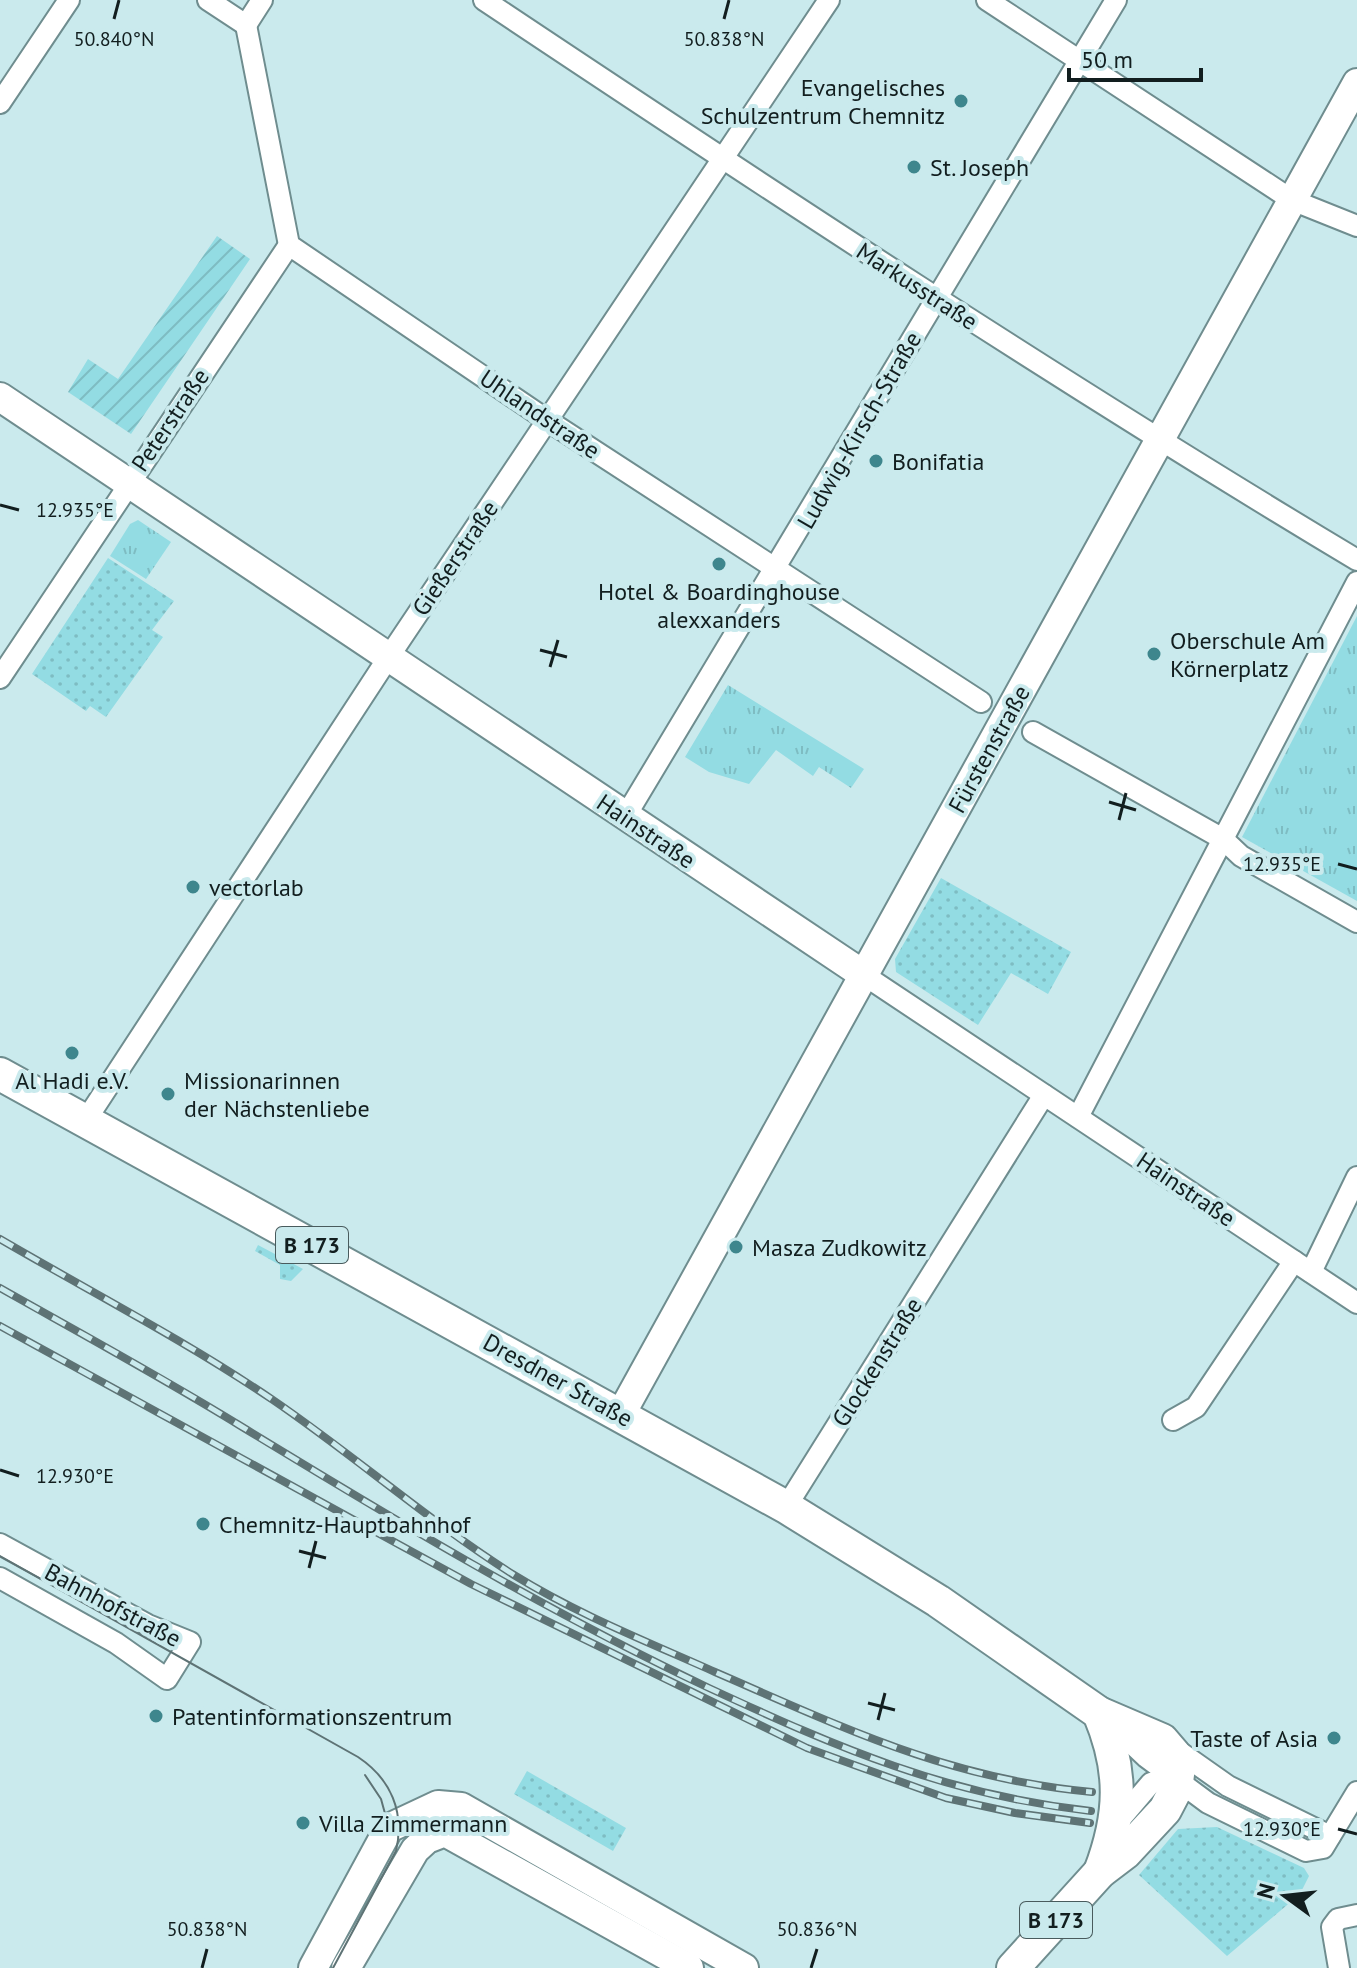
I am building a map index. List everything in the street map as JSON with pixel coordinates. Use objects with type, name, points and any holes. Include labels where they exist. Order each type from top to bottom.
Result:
[{"type":"main road","name":"Dresdner Straße","points":[[0,1074],[786,1507],[938,1601],[1099,1713],[1162,1740]]},
{"type":"main road","name":"B 173","points":[[1099,1713],[1117,1766],[1114,1828],[1100,1872]]},
{"type":"main road","points":[[1162,1740],[1178,1760],[1175,1778]]},
{"type":"main road","name":"B 173","points":[[1013,1968],[1100,1872],[1154,1824],[1173,1796],[1175,1778]]},
{"type":"street","points":[[0,103],[69,0]]},
{"type":"street","points":[[208,0],[246,25]]},
{"type":"street","points":[[262,0],[246,25],[289,245]]},
{"type":"street","name":"Markusstraße","points":[[484,0],[936,299],[1159,441],[1357,560]]},
{"type":"street","name":"Gießerstraße","points":[[86,1120],[388,658],[829,0]]},
{"type":"street","points":[[987,0],[1292,200],[1357,226]]},
{"type":"street","name":"Ludwig-Kirsch-Straße","points":[[625,817],[777,570],[1116,0]]},
{"type":"street","name":"Fürstenstraße","points":[[621,1414],[1357,83]]},
{"type":"street","name":"Uhlandstraße","points":[[289,245],[547,420],[981,702]]},
{"type":"street","name":"Peterstraße","points":[[0,678],[289,245]]},
{"type":"street","name":"Hainstraße","points":[[0,397],[1357,1303]]},
{"type":"street","points":[[1078,1117],[1357,582]]},
{"type":"street","points":[[1033,732],[1223,839],[1241,856],[1357,922]]},
{"type":"street","name":"Glockenstraße","points":[[786,1507],[1044,1095]]},
{"type":"street","points":[[1173,1420],[1196,1407],[1303,1267],[1357,1177]]},
{"type":"street","name":"Bahnhofstraße","points":[[0,1544],[148,1625],[190,1642],[167,1679],[116,1643],[0,1578]]},
{"type":"street","name":"Dresdner Straße","points":[[1099,1713],[1208,1803],[1306,1851],[1323,1848],[1330,1836]]},
{"type":"street","points":[[1162,1740],[1219,1781],[1330,1836],[1357,1792]]},
{"type":"street","points":[[1114,1828],[1141,1791],[1175,1778],[1219,1781]]},
{"type":"street","points":[[313,1968],[389,1828],[438,1805],[461,1807],[744,1968]]},
{"type":"street","points":[[346,1968],[415,1850],[427,1839],[445,1832],[689,1968]]},
{"type":"street","points":[[1339,1968],[1332,1927],[1338,1919],[1357,1915]]},
{"type":"green space","points":[[217,236],[250,259],[131,434],[68,392],[88,359],[118,379]]},
{"type":"green space","points":[[138,520],[171,542],[146,579],[110,556],[130,524]]},
{"type":"green space","points":[[108,558],[174,601],[152,630],[163,637],[106,717],[90,706],[86,711],[32,674]]},
{"type":"green space","points":[[1357,616],[1357,901],[1242,837]]},
{"type":"green space","points":[[728,685],[864,769],[851,788],[819,767],[813,776],[776,750],[749,784],[709,772],[685,757]]},
{"type":"green space","points":[[941,878],[1071,952],[1048,994],[1011,973],[978,1025],[896,972],[895,959]]},
{"type":"green space","points":[[258,1245],[303,1269],[291,1281],[280,1279],[280,1265],[255,1251]]},
{"type":"green space","points":[[527,1771],[626,1828],[613,1851],[514,1794]]},
{"type":"green space","points":[[1217,1827],[1304,1868],[1309,1876],[1300,1894],[1227,1956],[1139,1875],[1178,1829]]},
{"type":"tram line","points":[[0,1556],[358,1757],[379,1775],[397,1810],[396,1851],[333,1968]]},
{"type":"tram line","points":[[365,1775],[381,1799],[389,1828]]},
{"type":"railway","points":[[0,1239],[240,1378],[483,1555],[563,1602],[762,1693],[898,1748],[991,1776],[1092,1792]]},
{"type":"railway","points":[[0,1288],[180,1390],[471,1563],[588,1628],[709,1688],[894,1766],[989,1793],[1091,1811]]},
{"type":"railway","points":[[0,1326],[471,1584],[807,1748],[946,1798],[1015,1813],[1090,1823]]},
{"type":"place","name":"Evangelisches Schulzentrum Chemnitz","points":[[961,101]]},
{"type":"place","name":"St. Joseph","points":[[914,167]]},
{"type":"place","name":"Bonifatia","points":[[876,461]]},
{"type":"place","name":"Hotel & Boardinghouse alexxanders","points":[[719,564]]},
{"type":"place","name":"Oberschule Am Körnerplatz","points":[[1154,654]]},
{"type":"place","name":"vectorlab","points":[[193,887]]},
{"type":"place","name":"Al Hadi e.V.","points":[[72,1053]]},
{"type":"place","name":"Missionarinnen der Nächstenliebe","points":[[168,1094]]},
{"type":"place","name":"Masza Zudkowitz","points":[[736,1247]]},
{"type":"place","name":"Chemnitz-Hauptbahnhof","points":[[203,1524]]},
{"type":"place","name":"Patentinformationszentrum","points":[[156,1716]]},
{"type":"place","name":"Taste of Asia","points":[[1334,1738]]},
{"type":"place","name":"Villa Zimmermann","points":[[303,1823]]}]
